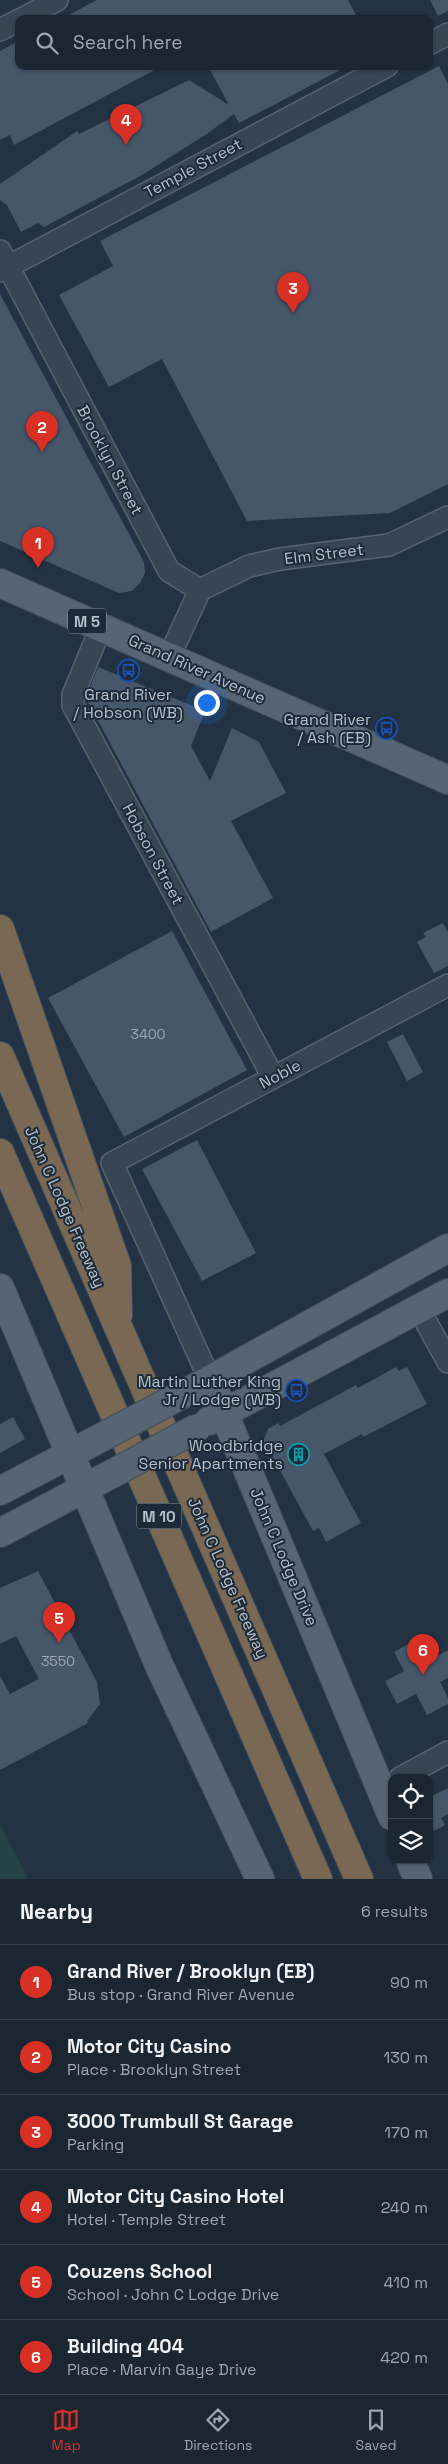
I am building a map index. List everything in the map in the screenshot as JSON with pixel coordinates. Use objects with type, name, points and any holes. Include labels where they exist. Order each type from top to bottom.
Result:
[{"type":"highway","points":[[0,929],[117,1266],[119,1329]]},
{"type":"highway","name":"John C Lodge Freeway","points":[[0,1056],[359,1879]]},
{"type":"highway","name":"M 10","points":[[0,1153],[318,1879]]},
{"type":"main road","name":"Grand River Avenue","points":[[0,583],[448,780]]},
{"type":"main road","points":[[0,1491],[210,1380],[448,1248]]},
{"type":"main road","points":[[0,1288],[84,1490],[182,1717],[260,1879]]},
{"type":"main road","points":[[0,1533],[121,1470],[223,1412],[439,1301]]},
{"type":"main road","name":"John C Lodge Drive","points":[[210,1380],[388,1776]]},
{"type":"main road","points":[[412,1864],[418,1879]]},
{"type":"street","points":[[29,15],[57,0]]},
{"type":"street","points":[[0,30],[15,22]]},
{"type":"street","points":[[433,42],[448,34]]},
{"type":"street","name":"Temple Street","points":[[3,262],[379,70]]},
{"type":"street","name":"Brooklyn Street","points":[[3,262],[169,571],[200,590]]},
{"type":"street","name":"Elm Street","points":[[200,590],[249,566],[280,559],[389,546],[448,517]]},
{"type":"street","points":[[169,657],[200,590]]},
{"type":"street","name":"Hobson Street","points":[[101,627],[72,695],[73,705],[273,1077]]},
{"type":"street","name":"Noble","points":[[112,1163],[448,985]]},
{"type":"street","name":"John C Lodge Drive","points":[[112,1163],[210,1380]]},
{"type":"street","points":[[439,1301],[448,1362]]},
{"type":"street","points":[[408,1774],[448,1752]]},
{"type":"green space","points":[[0,1824],[28,1879],[0,1879]]},
{"type":"building","points":[[97,0],[348,0],[356,15],[69,15]]},
{"type":"building","points":[[430,0],[448,0],[448,11],[438,16]]},
{"type":"building","points":[[15,43],[15,70],[155,70],[14,145],[10,135],[0,140],[0,51]]},
{"type":"building","points":[[439,66],[448,84],[448,484],[390,513],[247,521],[162,359],[109,387],[59,295],[113,266],[100,241]]},
{"type":"building","points":[[210,70],[340,70],[239,123],[234,114],[142,175],[44,227],[38,223],[21,232],[7,205],[0,200],[0,184],[77,131],[79,134],[189,80],[229,105]]},
{"type":"building","points":[[0,294],[144,562],[145,573],[140,583],[132,591],[119,593],[0,541]]},
{"type":"building","points":[[98,667],[205,711],[191,746],[210,781],[232,728],[259,742],[286,793],[231,821],[273,898],[211,932],[86,698]]},
{"type":"building","points":[[443,923],[448,932],[448,966],[434,973],[417,942],[426,937],[423,933]]},
{"type":"building","points":[[172,931],[247,1070],[124,1137],[48,998]]},
{"type":"building","points":[[403,1034],[423,1072],[407,1081],[387,1042]]},
{"type":"building","points":[[197,1140],[256,1253],[202,1281],[142,1169]]},
{"type":"building","name":"Woodbridge Senior Apartments","points":[[396,1367],[399,1371],[407,1367],[427,1404],[363,1437],[362,1434],[324,1454],[361,1523],[326,1542],[319,1528],[313,1531],[271,1454],[269,1455],[262,1443],[268,1429],[278,1423],[280,1426],[356,1385],[358,1388]]},
{"type":"building","points":[[13,1417],[25,1439],[0,1453],[0,1424]]},
{"type":"building","points":[[38,1571],[97,1682],[100,1704],[87,1721],[88,1723],[0,1770],[0,1676],[10,1694],[39,1679],[16,1636],[0,1644],[0,1588]]},
{"type":"building","points":[[417,1639],[428,1661],[448,1650],[448,1678],[440,1682],[448,1698],[448,1704],[427,1715],[416,1694],[397,1704],[385,1681],[404,1671],[394,1652]]},
{"type":"building","points":[[448,1788],[448,1814],[441,1818],[445,1825],[434,1831],[433,1830],[433,1796]]},
{"type":"place","name":"Motor City Casino Hotel","points":[[126,145]]},
{"type":"place","name":"3000 Trumbull St Garage","points":[[293,313]]},
{"type":"place","name":"Motor City Casino","points":[[42,452]]},
{"type":"place","name":"Grand River / Brooklyn (EB)","points":[[38,568]]},
{"type":"place","name":"Grand River / Hobson (WB)","points":[[128,670]]},
{"type":"place","name":"Grand River / Ash (EB)","points":[[387,728]]},
{"type":"place","name":"Martin Luther King Jr / Lodge (WB)","points":[[297,1390]]},
{"type":"place","name":"Woodbridge Senior Apartments","points":[[299,1454]]},
{"type":"place","name":"Couzens School","points":[[59,1643]]},
{"type":"place","name":"Building 404","points":[[423,1675]]}]
